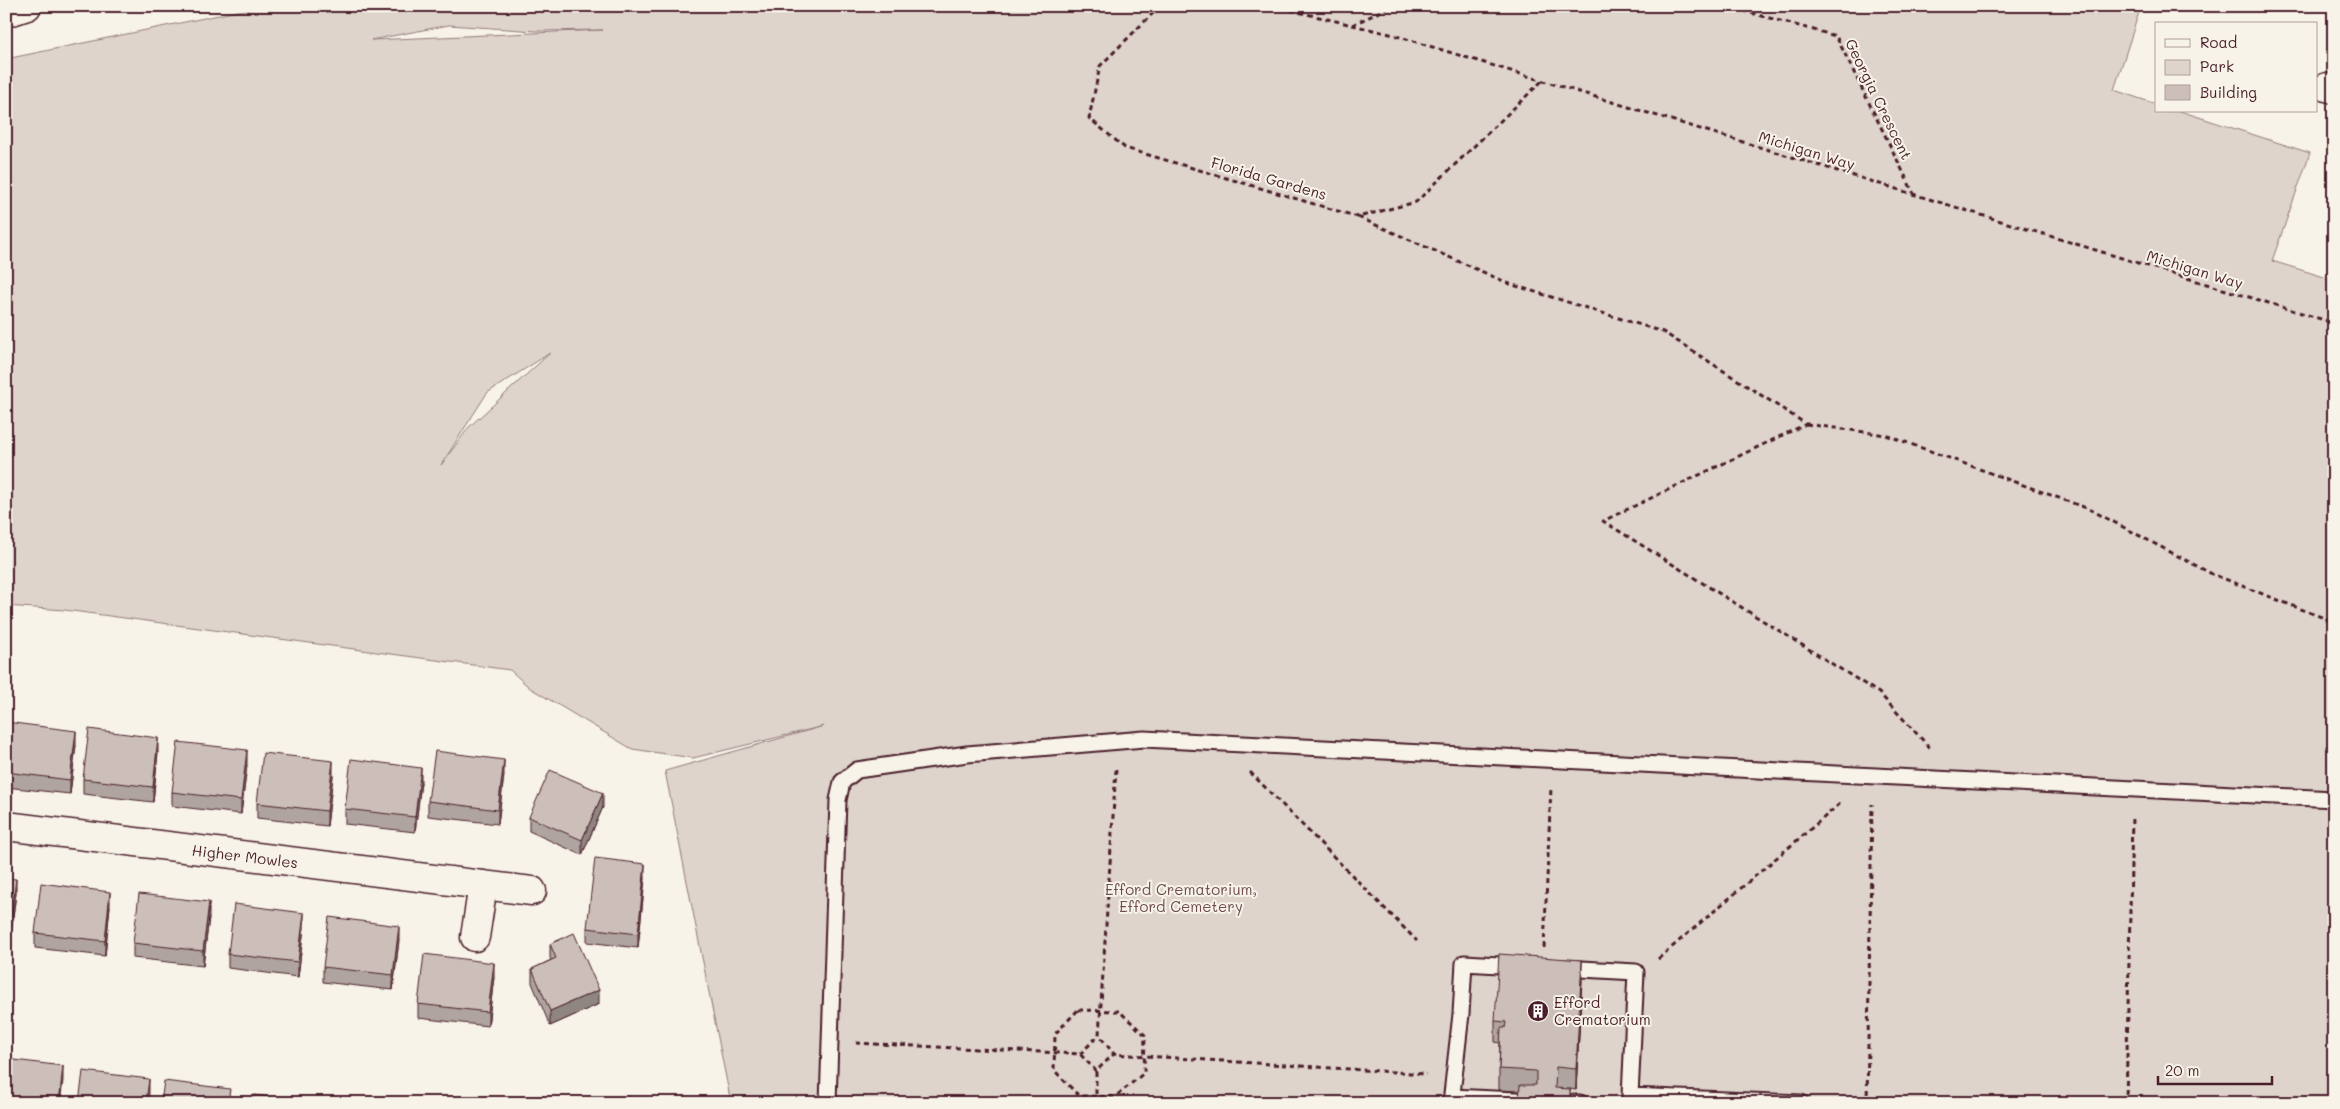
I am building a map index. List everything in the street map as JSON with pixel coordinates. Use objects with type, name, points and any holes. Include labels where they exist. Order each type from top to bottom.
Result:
[{"type":"street","points":[[6,13],[28,6]]},
{"type":"street","name":"Higher Mowles","points":[[6,826],[532,891]]},
{"type":"street","points":[[475,937],[483,885]]},
{"type":"lane","points":[[828,1103],[838,800],[842,782],[857,770],[967,754],[1144,739],[2334,799]]},
{"type":"lane","points":[[1531,967],[1464,963],[1452,1100],[1580,1103]]},
{"type":"lane","points":[[1550,968],[1636,972],[1630,1099],[1801,1103]]},
{"type":"path","name":"Florida Gardens","points":[[1160,6],[1100,66],[1089,118],[1125,148],[1358,217]]},
{"type":"path","name":"Michigan Way","points":[[1273,6],[1390,34],[2334,323]]},
{"type":"path","points":[[1352,25],[1392,6]]},
{"type":"path","name":"Georgia Crescent","points":[[1725,6],[1836,36],[1914,195]]},
{"type":"path","points":[[1358,217],[1416,202],[1542,81]]},
{"type":"path","points":[[1358,217],[1510,284],[1663,332],[1806,424],[1886,435],[2089,509],[2212,574],[2334,622]]},
{"type":"path","points":[[1806,424],[1603,521],[1879,693],[1960,780]]},
{"type":"path","points":[[1080,1054],[1098,1035],[1118,741]]},
{"type":"path","points":[[1544,951],[1552,760]]},
{"type":"path","points":[[1247,770],[1417,941]]},
{"type":"path","points":[[1657,960],[1872,776]]},
{"type":"path","points":[[1867,1103],[1872,776]]},
{"type":"path","points":[[2126,1103],[2132,788]]},
{"type":"path","points":[[1078,1010],[1119,1011],[1145,1036],[1146,1056],[1144,1073],[1115,1097],[1079,1096],[1054,1070],[1055,1052],[1055,1034],[1078,1010]]},
{"type":"path","points":[[1098,1035],[1114,1054],[1454,1076]]},
{"type":"path","points":[[830,1042],[1080,1054],[1096,1071],[1096,1103]]},
{"type":"path","points":[[1096,1071],[1114,1054]]},
{"type":"green space","name":"Efford Crematorium, Efford Cemetery","points":[[272,6],[2141,6],[2114,90],[2155,104],[2155,112],[2183,112],[2310,153],[2272,261],[2334,280],[2334,1103],[731,1103],[665,771],[824,726],[693,758],[632,749],[530,688],[510,670],[65,610],[6,606],[6,59],[238,11]],"holes":[[[449,25],[536,31],[603,30],[371,40]],[[550,353],[469,427],[441,465],[487,393]]]},
{"type":"building","points":[[6,722],[76,731],[70,780],[6,772]]},
{"type":"building","points":[[89,729],[158,738],[153,787],[83,779]]},
{"type":"building","points":[[178,742],[247,750],[241,800],[172,792]]},
{"type":"building","points":[[435,751],[504,760],[498,810],[428,801]]},
{"type":"building","points":[[263,753],[333,761],[327,811],[257,803]]},
{"type":"building","points":[[351,759],[421,768],[415,817],[345,809]]},
{"type":"building","points":[[550,770],[603,793],[582,840],[529,817]]},
{"type":"building","points":[[595,858],[645,864],[638,934],[587,928]]},
{"type":"building","points":[[6,878],[16,879],[10,928],[6,927]]},
{"type":"building","points":[[41,883],[110,892],[105,941],[35,933]]},
{"type":"building","points":[[139,894],[209,902],[203,951],[133,943]]},
{"type":"building","points":[[234,904],[304,913],[298,962],[228,954]]},
{"type":"building","points":[[329,917],[399,926],[393,975],[323,967]]},
{"type":"building","points":[[574,933],[599,990],[550,1011],[532,969],[556,958],[550,944]]},
{"type":"building","points":[[424,954],[494,963],[488,1012],[418,1004]]},
{"type":"building","name":"Efford Crematorium","points":[[1499,954],[1582,960],[1576,1069],[1556,1067],[1555,1088],[1570,1089],[1570,1103],[1519,1103],[1520,1085],[1536,1085],[1536,1071],[1499,1069],[1501,1028],[1505,1028],[1506,1022],[1495,1021]]},
{"type":"building","points":[[6,1059],[63,1066],[59,1103],[6,1103]]},
{"type":"building","points":[[83,1071],[149,1079],[146,1103],[79,1103]]},
{"type":"building","points":[[164,1081],[230,1089],[228,1103],[161,1103]]},
{"type":"building","points":[[254,1095],[315,1103],[253,1103]]},
{"type":"building","points":[[628,1096],[640,1103],[624,1103]]},
{"type":"place","name":"Efford Crematorium","points":[[1538,1011]]}]
